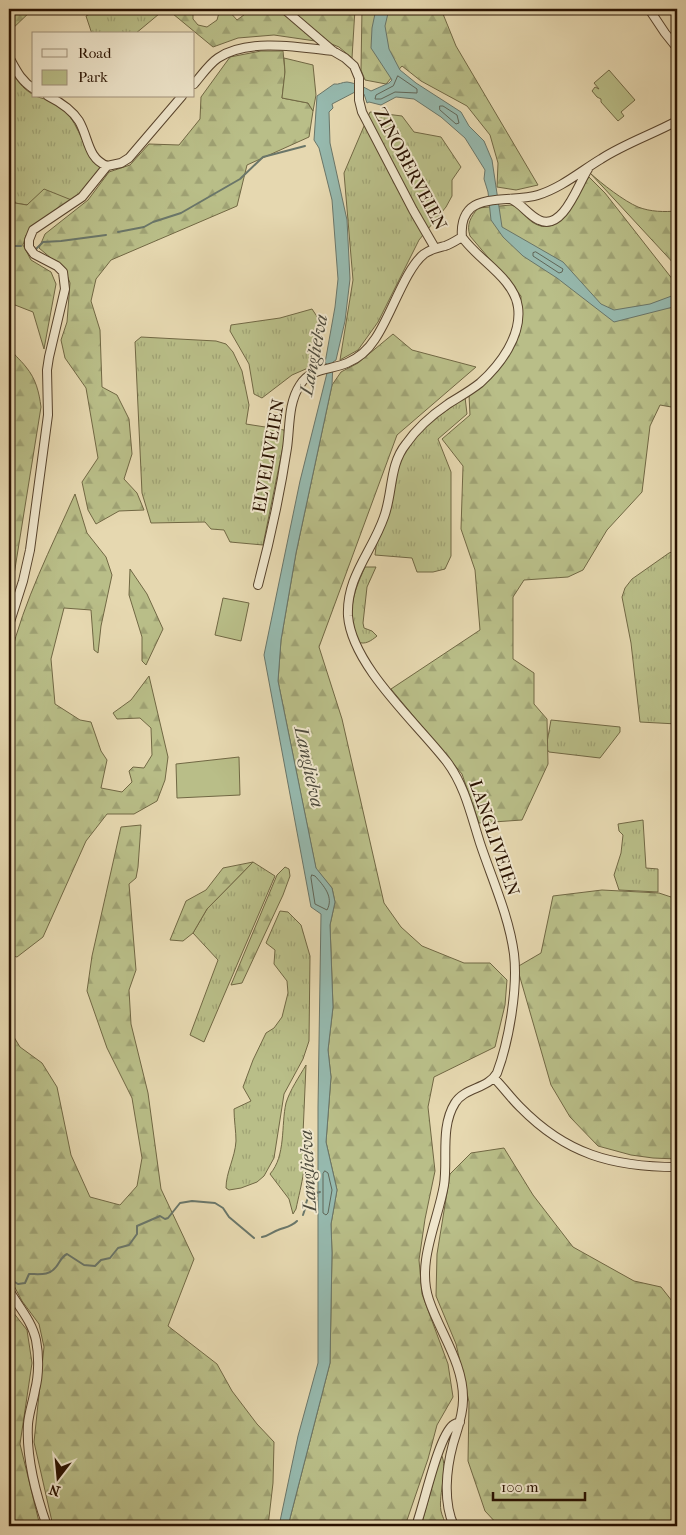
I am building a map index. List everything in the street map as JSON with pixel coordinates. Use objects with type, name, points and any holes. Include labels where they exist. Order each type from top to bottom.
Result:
[{"type":"street","name":"ZINOBERVEIEN","points":[[284,9],[333,51],[354,66],[359,76],[360,106],[365,118],[412,210],[435,248],[462,237],[463,224],[472,207],[482,203],[541,195],[589,168],[610,153],[677,121]]},
{"type":"street","points":[[649,9],[677,48]]},
{"type":"street","points":[[195,83],[217,58],[247,46],[274,46],[333,51]]},
{"type":"street","points":[[9,57],[19,76],[32,88]]},
{"type":"street","points":[[51,98],[71,112],[79,123],[94,157],[107,166]]},
{"type":"street","points":[[9,624],[23,581],[30,550],[48,415],[47,370],[65,289],[63,272],[57,266],[34,254],[29,247],[28,240],[33,230],[82,197],[107,166],[121,163],[129,158],[180,98]]},
{"type":"street","name":"ZINOBERVEIEN","points":[[510,199],[520,204],[539,220],[552,221],[566,210],[589,168]]},
{"type":"street","name":"LANGLIVEIEN","points":[[462,237],[468,246],[511,287],[518,308],[516,332],[503,356],[484,379],[422,425],[403,446],[396,463],[383,520],[356,572],[350,590],[348,616],[354,640],[367,664],[447,762],[460,782],[506,919],[514,954],[515,975],[507,1036],[499,1068],[494,1078]]},
{"type":"street","name":"ELVELIVEIEN","points":[[258,585],[264,566],[285,456],[293,402],[300,385],[313,372],[353,360],[369,348],[388,318],[412,267],[420,258],[435,248]]},
{"type":"street","points":[[454,1526],[448,1504],[448,1480],[452,1446],[460,1422],[464,1399],[462,1382],[453,1354],[429,1300],[426,1280],[430,1244],[444,1184],[447,1132],[453,1106],[463,1093],[494,1078],[534,1120],[566,1144],[604,1160],[620,1164],[645,1167],[677,1167]]},
{"type":"street","points":[[9,1290],[30,1323],[36,1342],[37,1381],[29,1413],[28,1436],[31,1464],[40,1506],[47,1526]]},
{"type":"street","points":[[416,1526],[440,1448],[453,1425],[460,1422]]},
{"type":"green space","points":[[9,9],[33,9],[9,32]]},
{"type":"green space","points":[[99,9],[165,9],[137,32],[91,32],[86,16]]},
{"type":"green space","points":[[167,9],[193,9],[193,19],[198,25],[207,27],[217,20],[220,9],[228,10],[237,20],[252,9],[355,9],[352,58],[339,47],[329,43],[274,35],[238,38],[213,47]]},
{"type":"green space","points":[[362,9],[441,9],[456,46],[538,185],[516,190],[497,187],[498,163],[490,135],[467,106],[421,81],[402,66],[386,84],[365,80],[361,70]]},
{"type":"green space","points":[[261,51],[283,51],[285,72],[282,98],[308,103],[313,111],[309,137],[247,165],[237,206],[111,260],[96,279],[91,301],[100,330],[102,387],[117,395],[129,419],[132,454],[124,479],[137,493],[144,510],[119,511],[96,524],[88,510],[82,482],[98,458],[86,388],[65,358],[61,340],[67,322],[70,283],[65,270],[39,248],[45,234],[88,200],[109,172],[130,165],[149,144],[179,145],[200,119],[201,97],[230,57]]},
{"type":"green space","points":[[284,58],[313,65],[316,95],[313,111],[308,103],[282,98],[285,72]]},
{"type":"green space","points":[[9,67],[16,79],[32,94],[32,98],[53,101],[64,109],[70,116],[90,155],[102,168],[74,201],[27,205],[15,203],[9,181]]},
{"type":"green space","points":[[609,70],[635,100],[621,112],[624,116],[618,121],[601,102],[601,99],[592,91],[595,87],[599,89],[594,83]]},
{"type":"green space","points":[[370,112],[402,116],[414,132],[441,137],[461,167],[452,180],[452,196],[446,207],[419,240],[378,322],[358,350],[340,360],[353,280],[344,173]]},
{"type":"green space","points":[[590,173],[613,192],[638,207],[648,210],[677,211],[677,267]]},
{"type":"green space","points":[[589,177],[605,193],[677,285],[677,408],[660,405],[650,426],[642,492],[607,530],[583,570],[568,577],[524,580],[513,597],[513,659],[534,673],[534,704],[547,719],[548,764],[522,820],[479,823],[462,774],[391,689],[480,630],[475,570],[461,529],[463,466],[442,439],[470,415],[469,395],[495,373],[519,336],[521,296],[470,236],[469,224],[478,208],[511,205],[532,222],[542,226],[551,226],[559,221],[573,204]]},
{"type":"green space","points":[[9,181],[15,203],[27,205],[44,189],[74,201],[26,235],[23,245],[31,260],[51,272],[56,284],[44,349],[33,312],[15,305],[9,312]]},
{"type":"green space","points":[[312,309],[322,324],[315,365],[292,375],[262,398],[254,394],[249,364],[230,331],[231,325],[280,318]]},
{"type":"green space","points":[[393,334],[412,350],[476,367],[397,435],[319,647],[342,719],[384,903],[401,927],[422,946],[464,963],[490,963],[507,980],[505,1005],[495,1047],[434,1077],[428,1107],[435,1171],[419,1260],[422,1294],[448,1364],[453,1397],[437,1425],[428,1459],[405,1526],[288,1526],[330,1363],[331,1224],[337,1190],[326,1142],[331,1077],[328,1050],[333,1007],[330,925],[335,902],[332,888],[316,869],[278,681],[281,640],[296,553],[332,385],[341,372],[358,363]]},
{"type":"green space","points":[[141,337],[216,341],[226,344],[233,352],[242,371],[249,405],[246,424],[284,430],[285,437],[263,545],[230,542],[224,530],[211,529],[205,522],[151,523],[142,493],[135,342]]},
{"type":"green space","points":[[9,345],[35,381],[41,407],[9,606]]},
{"type":"green space","points":[[465,397],[467,414],[438,439],[451,472],[451,556],[445,569],[433,572],[417,572],[412,558],[375,555],[377,539],[401,458],[411,441],[428,424]]},
{"type":"green space","points":[[75,494],[87,533],[106,557],[112,575],[101,626],[98,653],[94,650],[91,610],[64,608],[51,659],[55,704],[80,720],[91,722],[101,751],[107,760],[101,788],[122,792],[132,782],[129,771],[133,767],[144,768],[152,755],[151,728],[140,718],[117,719],[113,713],[131,700],[149,676],[168,757],[165,780],[157,801],[134,814],[107,814],[86,841],[43,937],[17,957],[9,955],[10,658],[30,595]]},
{"type":"green space","points":[[677,550],[677,724],[640,722],[631,643],[622,597],[625,588],[632,579],[669,553]]},
{"type":"green space","points":[[365,567],[376,567],[367,587],[363,623],[364,628],[372,631],[377,636],[363,643],[358,642],[353,621],[352,604]]},
{"type":"green space","points":[[130,569],[147,594],[163,629],[146,665],[142,661],[142,637],[129,595]]},
{"type":"green space","points":[[223,598],[249,603],[241,641],[215,635]]},
{"type":"green space","points":[[551,720],[620,727],[620,732],[600,758],[549,752],[546,748]]},
{"type":"green space","points":[[239,757],[240,795],[177,798],[176,764]]},
{"type":"green space","points":[[643,820],[646,868],[658,869],[658,892],[619,890],[614,875],[621,853],[623,835],[619,831],[618,824]]},
{"type":"green space","points":[[141,825],[136,878],[129,884],[136,970],[129,990],[131,1024],[148,1093],[161,1189],[194,1259],[168,1326],[217,1364],[232,1391],[257,1424],[274,1442],[273,1483],[268,1526],[53,1526],[34,1442],[44,1347],[39,1324],[22,1301],[12,1282],[9,1241],[9,1029],[20,1047],[42,1063],[57,1087],[71,1155],[90,1197],[120,1205],[137,1186],[142,1158],[132,1098],[107,1048],[87,991],[92,956],[121,827]]},
{"type":"green space","points":[[253,862],[275,876],[204,1042],[190,1035],[218,960],[193,933],[207,909]]},
{"type":"green space","points":[[253,862],[207,909],[193,933],[183,941],[170,940],[186,901],[206,890],[223,868]]},
{"type":"green space","points":[[285,867],[289,869],[290,876],[283,895],[242,983],[231,985],[277,875]]},
{"type":"green space","points":[[602,890],[659,893],[677,899],[677,1159],[631,1155],[598,1146],[570,1117],[551,1085],[517,967],[541,953],[553,896]]},
{"type":"green space","points":[[280,911],[288,912],[301,925],[310,956],[309,1041],[303,1059],[284,1094],[274,1158],[264,1176],[257,1182],[229,1190],[226,1188],[226,1182],[236,1141],[234,1109],[251,1101],[243,1087],[266,1033],[274,1028],[282,1017],[288,993],[287,981],[274,964],[275,950],[266,943]]},
{"type":"green space","points":[[306,1065],[303,1134],[305,1162],[296,1209],[293,1214],[289,1199],[270,1174],[279,1158],[286,1103],[292,1088]]},
{"type":"green space","points":[[504,1148],[533,1195],[573,1247],[634,1281],[661,1287],[672,1301],[674,1320],[677,1321],[677,1526],[499,1526],[485,1511],[468,1461],[469,1402],[456,1344],[436,1296],[437,1254],[450,1174],[471,1153]]},
{"type":"green space","points":[[9,1307],[27,1330],[32,1363],[20,1444],[40,1526],[9,1526]]},
{"type":"green space","points":[[441,1454],[444,1474],[440,1504],[446,1526],[421,1526]]},
{"type":"water","points":[[376,9],[389,9],[385,26],[389,49],[400,70],[416,83],[461,112],[469,126],[484,141],[492,160],[502,227],[563,262],[601,304],[614,310],[650,304],[677,294],[677,306],[614,322],[557,278],[523,256],[503,237],[491,220],[488,192],[484,179],[485,170],[465,138],[441,117],[414,99],[396,97],[381,105],[367,103],[364,94],[355,92],[332,104],[333,108],[329,112],[330,143],[347,220],[350,279],[345,321],[336,360],[333,362],[332,385],[296,553],[281,640],[278,681],[316,868],[332,888],[335,902],[330,925],[333,1007],[328,1050],[331,1077],[326,1142],[337,1190],[331,1224],[330,1363],[288,1526],[279,1526],[298,1436],[318,1363],[318,1107],[321,914],[311,907],[264,655],[300,481],[327,373],[327,364],[325,363],[338,279],[332,200],[319,148],[314,140],[317,96],[334,84],[345,82],[359,85],[371,91],[392,80],[371,48],[372,28]]},
{"type":"waterway","points":[[118,232],[144,227],[181,213],[240,179],[263,157],[305,146]]},
{"type":"waterway","points":[[36,249],[43,242],[106,235]]},
{"type":"waterway","points":[[9,246],[21,246]]},
{"type":"waterway","name":"Langlielva","points":[[303,1215],[308,1198],[320,1192]]},
{"type":"waterway","points":[[9,1283],[13,1281],[18,1284],[25,1283],[29,1274],[50,1272],[67,1254],[84,1265],[95,1266],[101,1260],[110,1258],[118,1248],[129,1245],[137,1234],[137,1226],[160,1216],[165,1219],[168,1218],[180,1203],[192,1201],[215,1203],[223,1208],[229,1217],[254,1238]]},
{"type":"waterway","name":"Langlielva","points":[[262,1237],[290,1226],[297,1221]]}]
